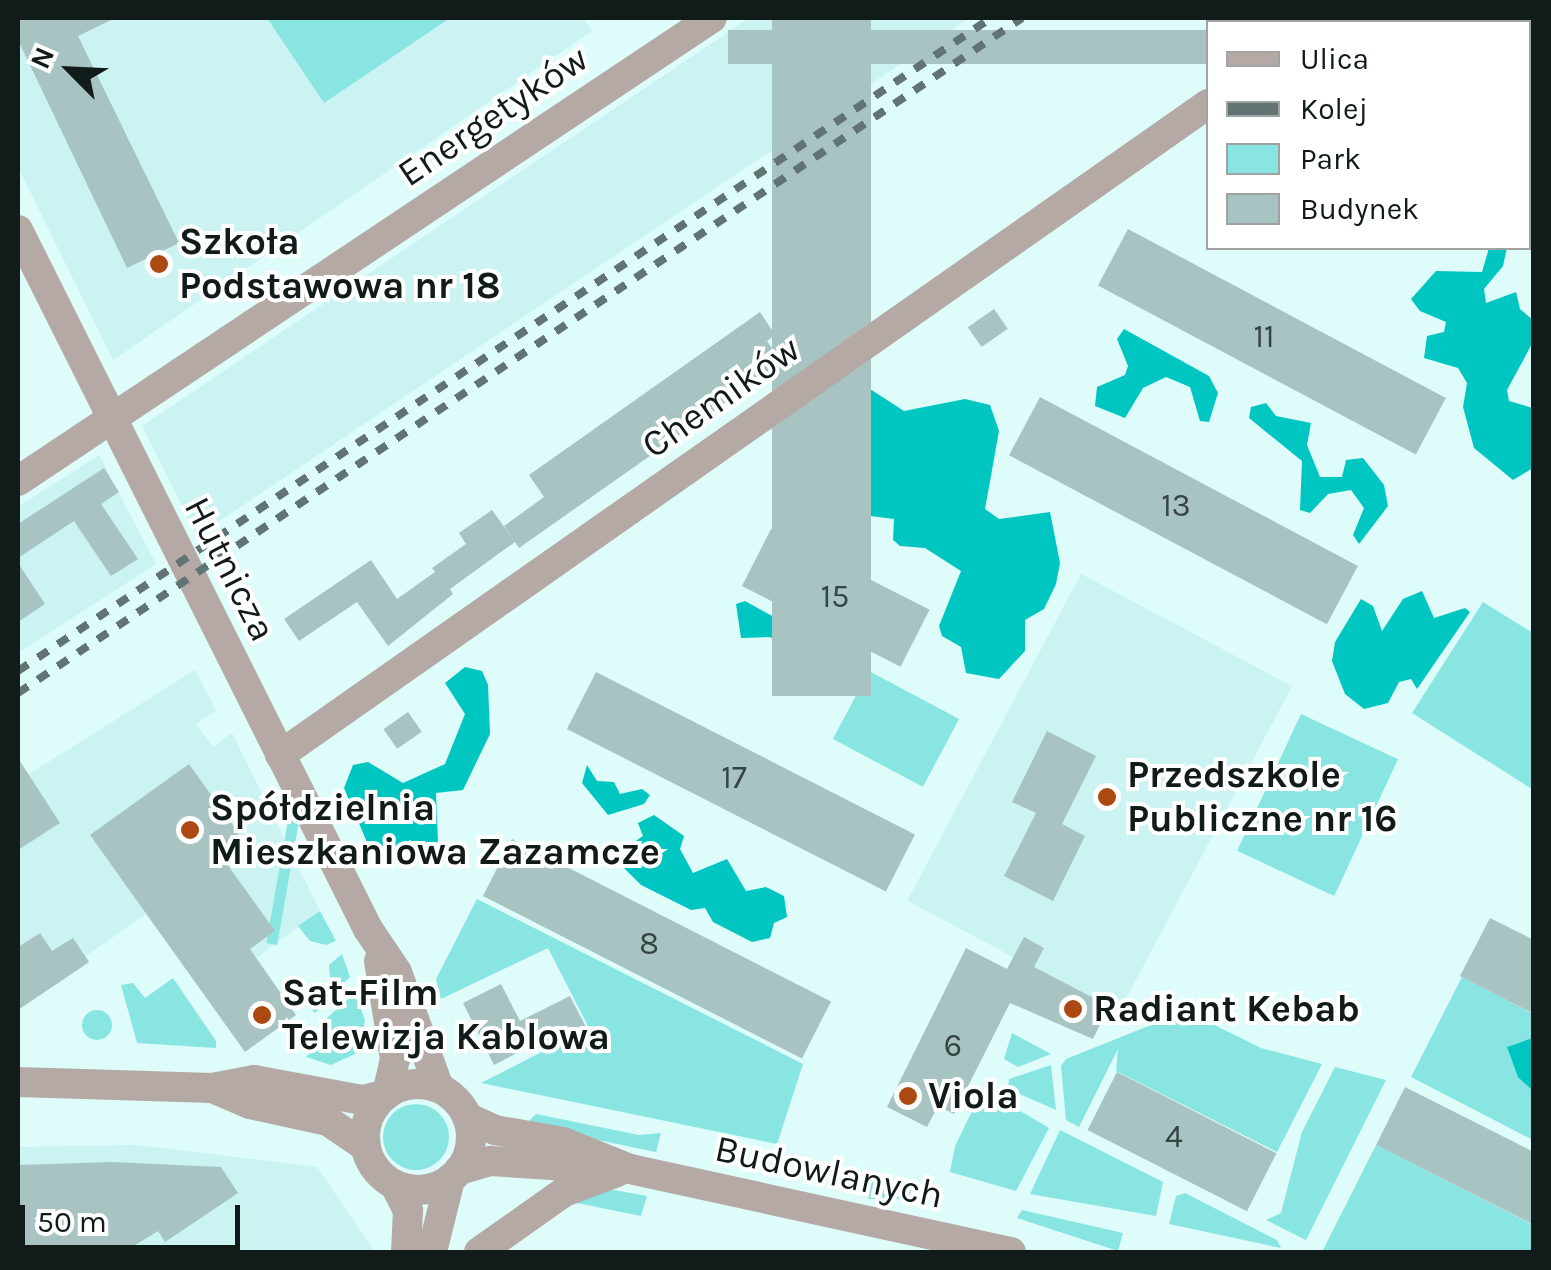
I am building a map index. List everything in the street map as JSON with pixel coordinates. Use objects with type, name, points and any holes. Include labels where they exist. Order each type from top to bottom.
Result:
[{"type":"street","name":"Energetyków","points":[[18,481],[712,18]]},
{"type":"street","name":"Chemików","points":[[280,755],[1206,105]]},
{"type":"street","name":"Hutnicza","points":[[18,230],[375,943],[397,972],[439,1088]]},
{"type":"street","name":"Hutnicza","points":[[375,943],[395,1059],[387,1094]]},
{"type":"street","points":[[18,1082],[212,1088],[254,1080],[362,1100],[412,1084],[439,1088],[467,1117],[470,1148],[454,1174],[432,1252]]},
{"type":"street","points":[[212,1088],[250,1104],[328,1121],[366,1147],[382,1175],[395,1184],[429,1189],[454,1174]]},
{"type":"street","points":[[366,1147],[369,1118],[387,1094]]},
{"type":"street","name":"Budowlanych","points":[[467,1117],[495,1130],[563,1142],[630,1169]]},
{"type":"street","name":"Budowlanych","points":[[454,1174],[491,1161],[630,1169],[1011,1252]]},
{"type":"street","points":[[479,1252],[586,1179],[630,1169]]},
{"type":"street","points":[[395,1184],[408,1211],[406,1252]]},
{"type":"shaded area","name":"Szkoła Podstawowa nr 18","points":[[18,18],[583,18],[592,31],[113,360],[18,167]]},
{"type":"shaded area","points":[[749,18],[969,18],[197,536],[142,426]]},
{"type":"shaded area","points":[[1488,250],[1507,250],[1503,266],[1484,289],[1486,303],[1516,292],[1520,309],[1533,320],[1533,342],[1507,390],[1509,401],[1533,408],[1533,468],[1513,480],[1474,448],[1463,407],[1467,383],[1458,368],[1424,358],[1427,336],[1444,332],[1446,322],[1420,311],[1411,299],[1436,271],[1482,272]]},
{"type":"shaded area","points":[[1124,329],[1209,376],[1218,393],[1209,422],[1200,421],[1190,387],[1166,377],[1143,388],[1125,418],[1095,406],[1097,387],[1125,375],[1128,366],[1117,339]]},
{"type":"shaded area","points":[[870,389],[904,411],[965,399],[990,405],[999,431],[985,509],[999,519],[1050,512],[1060,563],[1056,584],[1044,609],[1025,620],[1025,651],[999,679],[966,673],[961,647],[942,636],[939,626],[961,571],[925,548],[900,546],[893,540],[894,519],[870,516],[843,492],[829,490],[802,505],[794,496],[832,414]]},
{"type":"shaded area","points":[[1266,403],[1276,416],[1311,423],[1307,445],[1320,477],[1342,477],[1346,460],[1363,458],[1384,485],[1388,506],[1359,544],[1353,535],[1364,508],[1351,490],[1328,494],[1310,513],[1300,510],[1302,461],[1249,418],[1251,407]]},
{"type":"shaded area","points":[[99,455],[156,564],[18,653],[18,507]]},
{"type":"shaded area","name":"Przedszkole Publiczne nr 16","points":[[1081,574],[1292,686],[1118,1013],[907,901]]},
{"type":"shaded area","points":[[1422,591],[1434,618],[1465,608],[1470,612],[1417,689],[1411,679],[1399,682],[1388,703],[1364,709],[1345,694],[1332,661],[1335,642],[1361,599],[1373,606],[1382,631],[1403,599]]},
{"type":"shaded area","points":[[745,601],[803,633],[809,644],[804,660],[792,669],[783,665],[786,646],[770,637],[741,638],[736,604]]},
{"type":"shaded area","points":[[465,667],[482,671],[488,685],[490,734],[463,790],[436,793],[438,843],[426,850],[410,840],[388,857],[372,854],[344,788],[353,765],[368,762],[403,783],[445,764],[465,714],[445,683]]},
{"type":"shaded area","points":[[195,670],[216,710],[196,724],[213,747],[232,733],[320,911],[256,958],[296,1015],[244,1050],[146,914],[86,956],[89,963],[21,1008],[18,1004],[18,781]]},
{"type":"shaded area","points":[[587,765],[597,781],[614,782],[620,794],[642,789],[650,795],[644,804],[608,815],[582,783]]},
{"type":"shaded area","points":[[654,815],[684,836],[680,849],[693,873],[727,859],[746,891],[766,887],[784,896],[787,917],[774,923],[770,938],[752,942],[713,922],[705,908],[691,910],[641,885],[622,866],[624,849],[643,836],[638,823]]},
{"type":"shaded area","points":[[1534,1038],[1533,1091],[1518,1077],[1507,1047]]},
{"type":"shaded area","points":[[136,1145],[317,1167],[375,1252],[18,1252],[18,1147]]},
{"type":"green space","points":[[267,18],[450,18],[324,103]]},
{"type":"green space","points":[[1483,602],[1533,633],[1532,789],[1412,713]]},
{"type":"green space","points":[[869,671],[959,719],[923,787],[833,739]]},
{"type":"green space","points":[[1301,714],[1398,759],[1334,896],[1237,851]]},
{"type":"green space","points":[[288,820],[299,822],[277,945],[266,943]]},
{"type":"green space","points":[[477,899],[803,1064],[777,1144],[481,1083],[589,1028],[548,948],[441,999],[436,979]]},
{"type":"green space","points":[[320,911],[336,941],[326,945],[310,941],[298,926]]},
{"type":"green space","points":[[342,954],[350,977],[315,1013],[311,1008],[331,993],[329,965]]},
{"type":"green space","points":[[1462,977],[1533,1014],[1533,1140],[1411,1077]]},
{"type":"green space","points":[[173,978],[216,1041],[216,1048],[137,1043],[121,985],[133,983],[145,998]]},
{"type":"green space","points":[[356,992],[365,1021],[357,1053],[331,1065],[306,1057],[328,1034],[327,1018]]},
{"type":"green space","points":[[97,1010],[111,1019],[112,1025],[103,1039],[97,1040],[83,1031],[82,1025],[91,1011]]},
{"type":"green space","points":[[1186,1011],[1261,1048],[1322,1064],[1277,1152],[1116,1071],[1118,1049],[1079,1127],[1066,1120],[1061,1066],[1066,1059]]},
{"type":"green space","points":[[1012,1033],[1051,1054],[1018,1067],[1004,1059]]},
{"type":"green space","points":[[1051,1065],[1056,1110],[1008,1089],[1009,1079]]},
{"type":"green space","points":[[1335,1067],[1386,1080],[1306,1240],[1266,1220],[1281,1213],[1302,1132]]},
{"type":"green space","points":[[983,1089],[1049,1128],[1016,1191],[950,1172],[955,1146]]},
{"type":"green space","points":[[416,1104],[439,1114],[449,1137],[439,1160],[416,1170],[393,1160],[383,1137],[393,1114]]},
{"type":"green space","points":[[536,1114],[639,1135],[661,1133],[656,1152],[525,1125]]},
{"type":"green space","points":[[1060,1130],[1163,1182],[1156,1216],[1030,1194]]},
{"type":"green space","points":[[1376,1145],[1533,1225],[1533,1252],[1322,1252]]},
{"type":"green space","points":[[861,1175],[924,1189],[930,1199],[869,1199],[859,1190]]},
{"type":"green space","points":[[598,1187],[647,1196],[641,1216],[567,1201]]},
{"type":"green space","points":[[1185,1193],[1277,1240],[1281,1248],[1169,1224],[1176,1196]]},
{"type":"green space","points":[[1022,1210],[1123,1233],[1118,1251],[1017,1218]]},
{"type":"building","points":[[18,18],[115,18],[78,36],[179,243],[127,268],[18,40]]},
{"type":"building","points":[[772,18],[871,18],[871,696],[772,696]]},
{"type":"building","points":[[728,30],[1206,30],[1206,64],[728,64]]},
{"type":"building","points":[[1128,229],[1446,398],[1416,455],[1098,286]]},
{"type":"building","points":[[994,309],[1008,329],[982,347],[968,327]]},
{"type":"building","points":[[760,312],[775,335],[767,341],[782,363],[519,548],[504,526],[544,497],[529,475]]},
{"type":"building","points":[[1040,397],[1358,566],[1327,624],[1009,455]]},
{"type":"building","points":[[104,468],[119,492],[101,504],[138,559],[111,576],[74,521],[18,558],[18,524]]},
{"type":"building","points":[[492,510],[515,542],[450,589],[453,594],[388,646],[357,602],[299,641],[284,619],[371,560],[397,599],[466,544],[459,533]]},
{"type":"building","points":[[771,529],[930,610],[901,667],[742,586]]},
{"type":"building","points":[[18,563],[45,604],[18,622]]},
{"type":"building","points":[[596,672],[915,835],[886,892],[567,729]]},
{"type":"building","points":[[408,712],[422,732],[397,749],[383,729]]},
{"type":"building","points":[[1047,731],[1096,756],[1062,824],[1085,836],[1053,901],[1004,876],[1036,813],[1012,802]]},
{"type":"building","points":[[18,758],[60,823],[18,850]]},
{"type":"building","points":[[189,764],[237,831],[240,844],[222,857],[275,931],[250,949],[296,1015],[245,1052],[90,835]]},
{"type":"building","points":[[512,839],[831,1002],[802,1059],[483,896]]},
{"type":"building","points":[[1490,918],[1534,940],[1534,1014],[1460,976]]},
{"type":"building","points":[[40,933],[52,951],[73,938],[89,962],[18,1010],[18,947]]},
{"type":"building","points":[[1024,937],[1044,948],[1034,967],[1109,1006],[1093,1039],[1010,1003],[954,1114],[938,1106],[927,1127],[887,1107],[966,948],[1007,969]]},
{"type":"building","points":[[501,984],[520,1021],[570,996],[587,1029],[550,1047],[545,1039],[494,1065],[463,1003]]},
{"type":"building","points":[[1117,1072],[1276,1153],[1247,1211],[1087,1130]]},
{"type":"building","points":[[1405,1087],[1534,1152],[1534,1225],[1376,1145]]},
{"type":"building","points":[[112,1162],[221,1167],[238,1193],[165,1242],[158,1231],[124,1252],[18,1252],[18,1165]]},
{"type":"railway","points":[[18,671],[991,18]]},
{"type":"railway","points":[[18,693],[1022,18]]},
{"type":"place","name":"Szkoła Podstawowa nr 18","points":[[159,264]]},
{"type":"place","name":"Przedszkole Publiczne nr 16","points":[[1107,797]]},
{"type":"place","name":"Spółdzielnia Mieszkaniowa Zazamcze","points":[[190,830]]},
{"type":"place","name":"Radiant Kebab","points":[[1073,1009]]},
{"type":"place","name":"Sat-Film Telewizja Kablowa","points":[[262,1015]]},
{"type":"place","name":"Viola","points":[[908,1096]]}]
